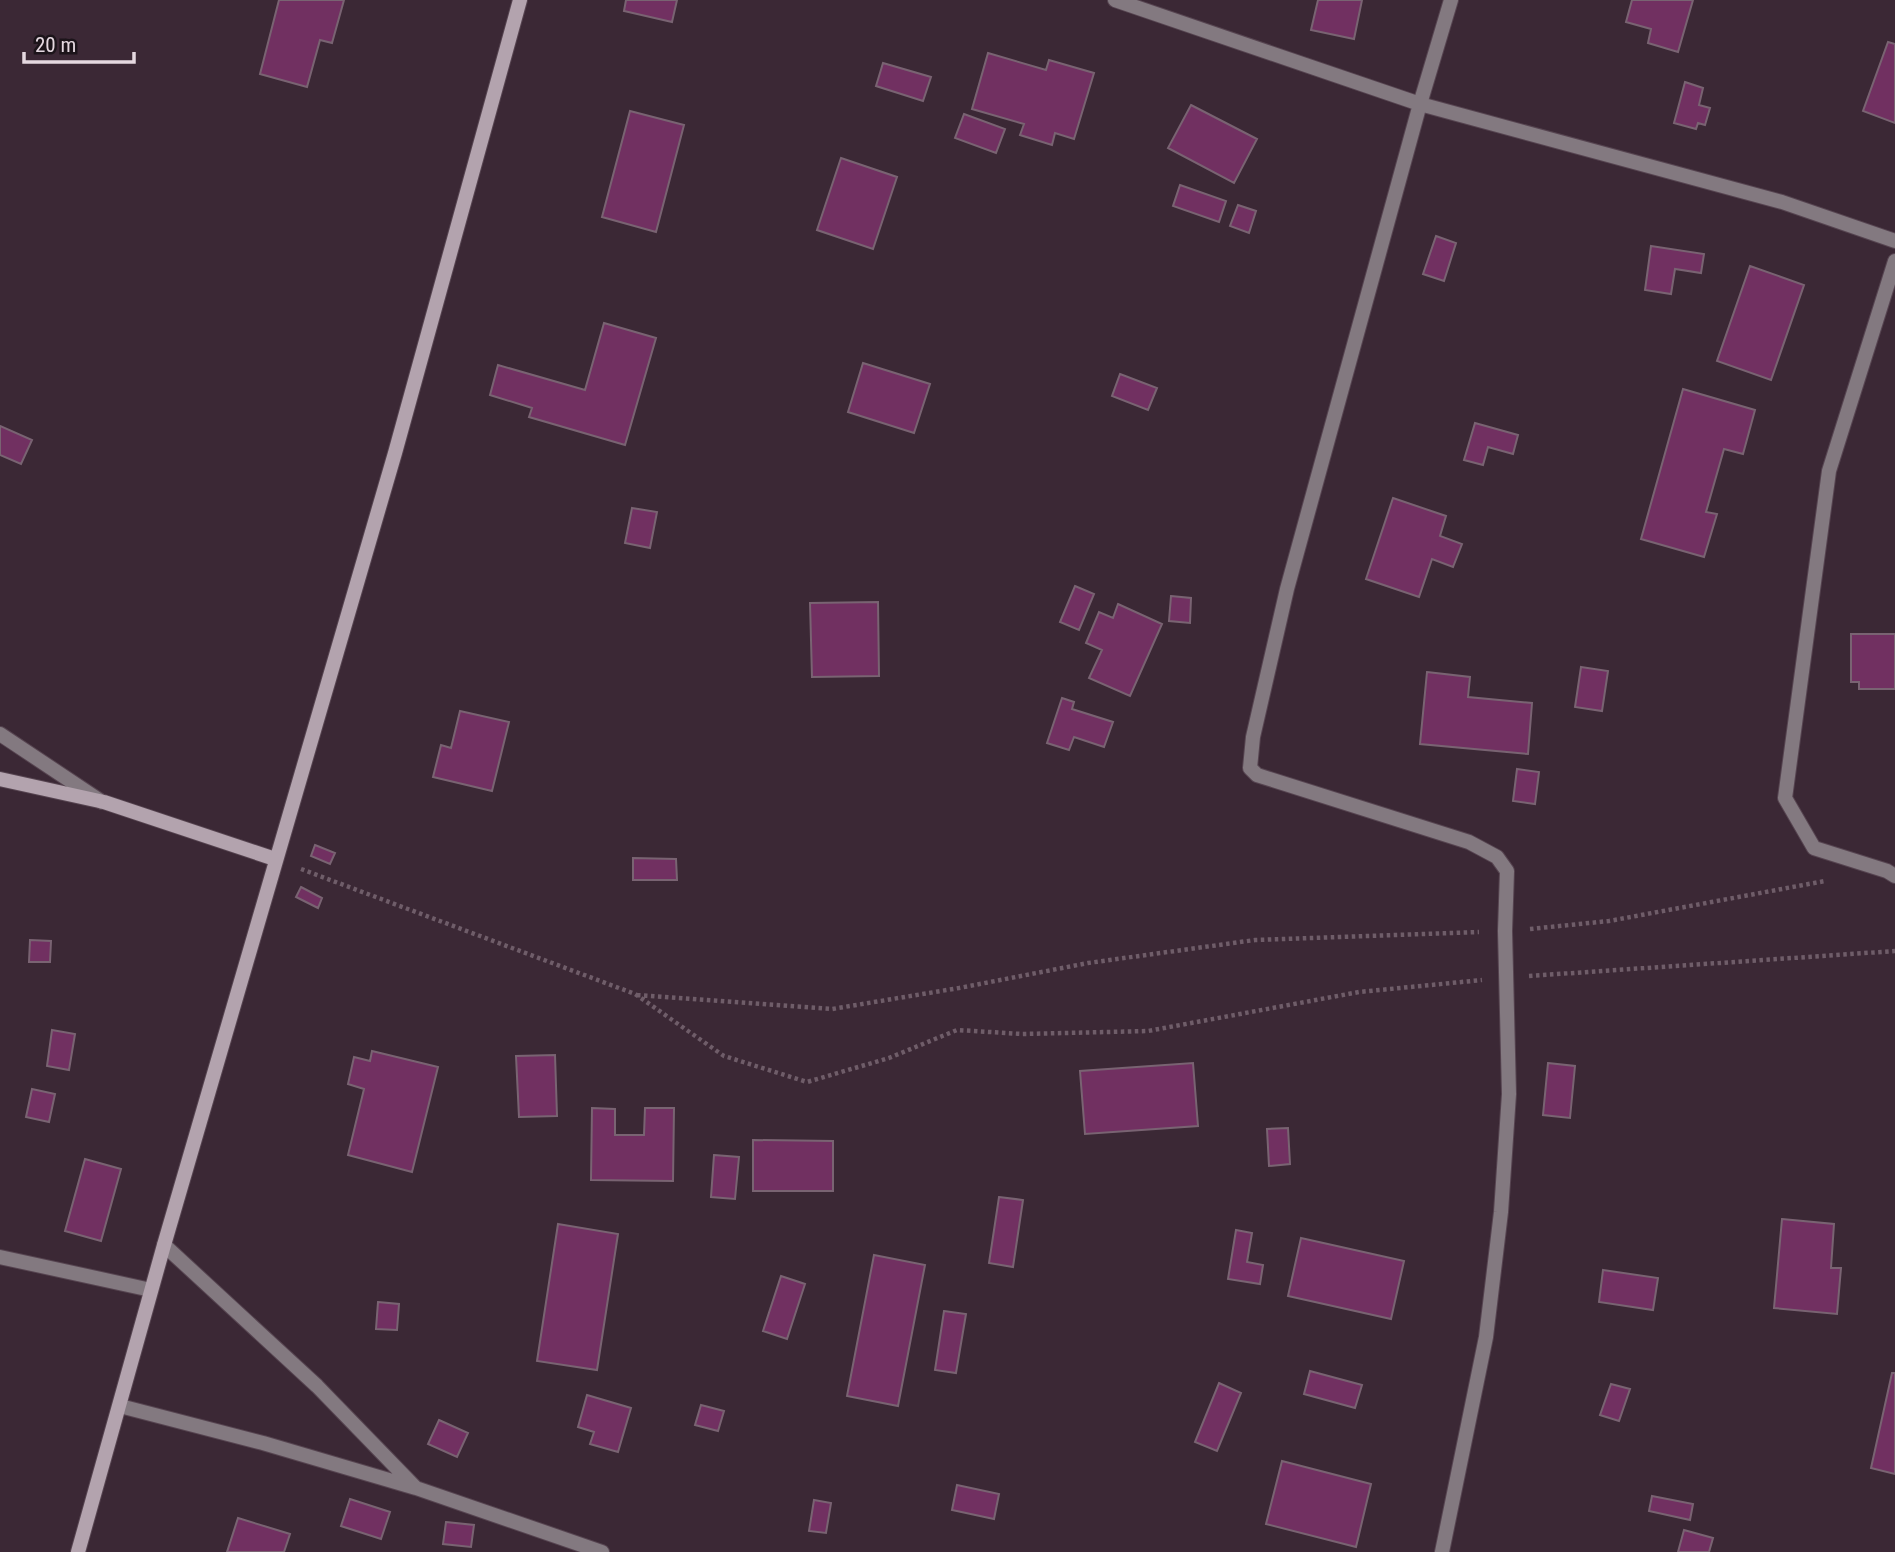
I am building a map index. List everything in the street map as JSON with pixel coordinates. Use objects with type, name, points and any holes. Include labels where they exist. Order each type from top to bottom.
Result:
[{"type":"main road","points":[[78,1552],[275,859],[395,453],[520,0]]},
{"type":"main road","points":[[0,779],[104,802],[275,859]]},
{"type":"street","points":[[1115,0],[1420,104],[1782,202],[1895,242]]},
{"type":"street","points":[[1442,1552],[1486,1337],[1501,1212],[1509,1094],[1505,931],[1507,871],[1497,857],[1469,842],[1264,777],[1250,768],[1253,737],[1287,589],[1451,0]]},
{"type":"street","points":[[1895,261],[1829,471],[1785,799],[1814,848],[1895,876]]},
{"type":"street","points":[[0,734],[104,802]]},
{"type":"street","points":[[164,1245],[317,1386],[416,1488]]},
{"type":"street","points":[[0,1257],[151,1290]]},
{"type":"street","points":[[120,1406],[263,1443],[416,1488],[602,1552]]},
{"type":"path","points":[[275,859],[635,994],[724,1056],[807,1082],[889,1058],[957,1030],[1022,1034],[1148,1031],[1359,992],[1507,977],[1895,951]]},
{"type":"path","points":[[635,994],[832,1009],[1088,963],[1255,940],[1505,931],[1609,921],[1837,879]]},
{"type":"building","points":[[279,0],[344,0],[332,43],[320,40],[307,87],[260,74]]},
{"type":"building","points":[[626,0],[677,0],[672,22],[624,11]]},
{"type":"building","points":[[1318,0],[1362,0],[1354,39],[1311,30]]},
{"type":"building","points":[[1632,0],[1693,0],[1678,52],[1648,43],[1651,29],[1626,22]]},
{"type":"building","points":[[1888,42],[1895,44],[1895,123],[1863,111]]},
{"type":"building","points":[[988,53],[1046,70],[1049,60],[1094,73],[1074,139],[1055,133],[1052,145],[1020,135],[1024,124],[972,109]]},
{"type":"building","points":[[883,63],[931,77],[923,101],[876,86]]},
{"type":"building","points":[[1685,82],[1703,88],[1699,105],[1710,108],[1705,125],[1698,123],[1696,129],[1674,123]]},
{"type":"building","points":[[1191,105],[1257,139],[1234,183],[1168,148]]},
{"type":"building","points":[[630,111],[684,125],[656,232],[602,217]]},
{"type":"building","points":[[964,114],[1005,129],[996,153],[955,138]]},
{"type":"building","points":[[841,158],[897,177],[873,249],[817,230]]},
{"type":"building","points":[[1180,185],[1226,201],[1219,222],[1173,206]]},
{"type":"building","points":[[1238,205],[1256,211],[1249,233],[1230,226]]},
{"type":"building","points":[[1436,236],[1456,243],[1444,281],[1423,274]]},
{"type":"building","points":[[1651,246],[1704,254],[1701,273],[1675,269],[1671,294],[1645,290]]},
{"type":"building","points":[[1750,266],[1804,285],[1771,380],[1717,361]]},
{"type":"building","points":[[604,323],[656,338],[625,445],[529,417],[532,408],[490,395],[498,365],[585,390]]},
{"type":"building","points":[[863,363],[930,384],[914,433],[848,412]]},
{"type":"building","points":[[1120,374],[1157,388],[1148,410],[1112,396]]},
{"type":"building","points":[[1683,389],[1755,410],[1743,454],[1724,449],[1706,512],[1717,514],[1704,557],[1641,539]]},
{"type":"building","points":[[1475,423],[1518,435],[1513,454],[1488,447],[1483,465],[1464,460]]},
{"type":"building","points":[[0,426],[32,440],[21,464],[0,455]]},
{"type":"building","points":[[1393,498],[1446,516],[1440,536],[1462,544],[1453,567],[1432,559],[1419,597],[1366,579]]},
{"type":"building","points":[[632,508],[657,512],[650,548],[625,543]]},
{"type":"building","points":[[1075,586],[1094,594],[1079,630],[1060,622]]},
{"type":"building","points":[[1171,596],[1191,598],[1190,623],[1169,621]]},
{"type":"building","points":[[878,602],[879,676],[812,677],[810,603]]},
{"type":"building","points":[[1118,604],[1162,624],[1130,696],[1089,678],[1102,650],[1086,643],[1099,612],[1113,618]]},
{"type":"building","points":[[1851,634],[1895,634],[1895,689],[1859,689],[1859,682],[1851,682]]},
{"type":"building","points":[[1581,667],[1608,671],[1602,711],[1575,707]]},
{"type":"building","points":[[1427,672],[1470,677],[1468,697],[1532,703],[1528,754],[1420,744]]},
{"type":"building","points":[[1062,698],[1074,702],[1072,709],[1113,722],[1104,747],[1074,737],[1069,750],[1047,743]]},
{"type":"building","points":[[460,711],[509,722],[492,791],[433,777],[441,745],[451,748]]},
{"type":"building","points":[[1517,769],[1539,772],[1535,804],[1513,801]]},
{"type":"building","points":[[315,845],[335,853],[330,864],[311,856]]},
{"type":"building","points":[[633,858],[676,859],[677,880],[633,880]]},
{"type":"building","points":[[301,887],[322,898],[318,908],[296,897]]},
{"type":"building","points":[[30,940],[51,941],[50,962],[29,962]]},
{"type":"building","points":[[52,1030],[75,1034],[69,1070],[47,1066]]},
{"type":"building","points":[[372,1051],[438,1067],[412,1172],[348,1155],[364,1089],[348,1084],[354,1057],[370,1061]]},
{"type":"building","points":[[555,1055],[557,1116],[519,1117],[516,1056]]},
{"type":"building","points":[[1193,1063],[1198,1126],[1085,1134],[1080,1071]]},
{"type":"building","points":[[1548,1063],[1575,1066],[1570,1118],[1543,1115]]},
{"type":"building","points":[[32,1089],[55,1094],[49,1122],[26,1117]]},
{"type":"building","points":[[592,1108],[615,1109],[615,1135],[644,1135],[645,1108],[674,1108],[673,1181],[591,1180]]},
{"type":"building","points":[[1288,1128],[1290,1164],[1269,1166],[1267,1129]]},
{"type":"building","points":[[753,1140],[833,1141],[833,1191],[753,1191]]},
{"type":"building","points":[[714,1155],[739,1157],[735,1199],[711,1197]]},
{"type":"building","points":[[85,1159],[121,1169],[101,1241],[65,1231]]},
{"type":"building","points":[[999,1197],[1023,1200],[1013,1267],[989,1263]]},
{"type":"building","points":[[1782,1219],[1834,1224],[1831,1268],[1841,1268],[1837,1314],[1774,1308]]},
{"type":"building","points":[[558,1224],[618,1234],[597,1370],[537,1361]]},
{"type":"building","points":[[1236,1230],[1252,1233],[1247,1262],[1263,1265],[1260,1284],[1228,1279]]},
{"type":"building","points":[[1301,1238],[1404,1261],[1391,1319],[1288,1296]]},
{"type":"building","points":[[874,1255],[925,1265],[898,1406],[847,1396]]},
{"type":"building","points":[[1603,1270],[1658,1278],[1653,1310],[1599,1302]]},
{"type":"building","points":[[781,1276],[805,1284],[787,1339],[763,1331]]},
{"type":"building","points":[[378,1302],[399,1304],[397,1330],[376,1329]]},
{"type":"building","points":[[944,1311],[966,1314],[956,1373],[935,1370]]},
{"type":"building","points":[[1310,1371],[1362,1385],[1355,1408],[1304,1394]]},
{"type":"building","points":[[1892,1373],[1895,1373],[1895,1474],[1871,1468]]},
{"type":"building","points":[[1219,1383],[1241,1393],[1217,1451],[1195,1442]]},
{"type":"building","points":[[1611,1384],[1630,1389],[1619,1421],[1600,1415]]},
{"type":"building","points":[[587,1395],[631,1408],[618,1452],[590,1444],[594,1432],[578,1427]]},
{"type":"building","points":[[701,1405],[724,1411],[718,1431],[695,1425]]},
{"type":"building","points":[[439,1420],[468,1433],[457,1457],[428,1444]]},
{"type":"building","points":[[1282,1461],[1371,1484],[1356,1547],[1266,1524]]},
{"type":"building","points":[[957,1485],[999,1494],[994,1519],[952,1510]]},
{"type":"building","points":[[1652,1496],[1693,1504],[1690,1520],[1649,1511]]},
{"type":"building","points":[[350,1499],[390,1512],[381,1539],[341,1526]]},
{"type":"building","points":[[814,1500],[831,1503],[826,1533],[809,1531]]},
{"type":"building","points":[[238,1518],[290,1534],[284,1552],[227,1552]]},
{"type":"building","points":[[446,1522],[474,1525],[471,1547],[443,1544]]},
{"type":"building","points":[[1684,1530],[1713,1538],[1709,1552],[1678,1552]]}]
